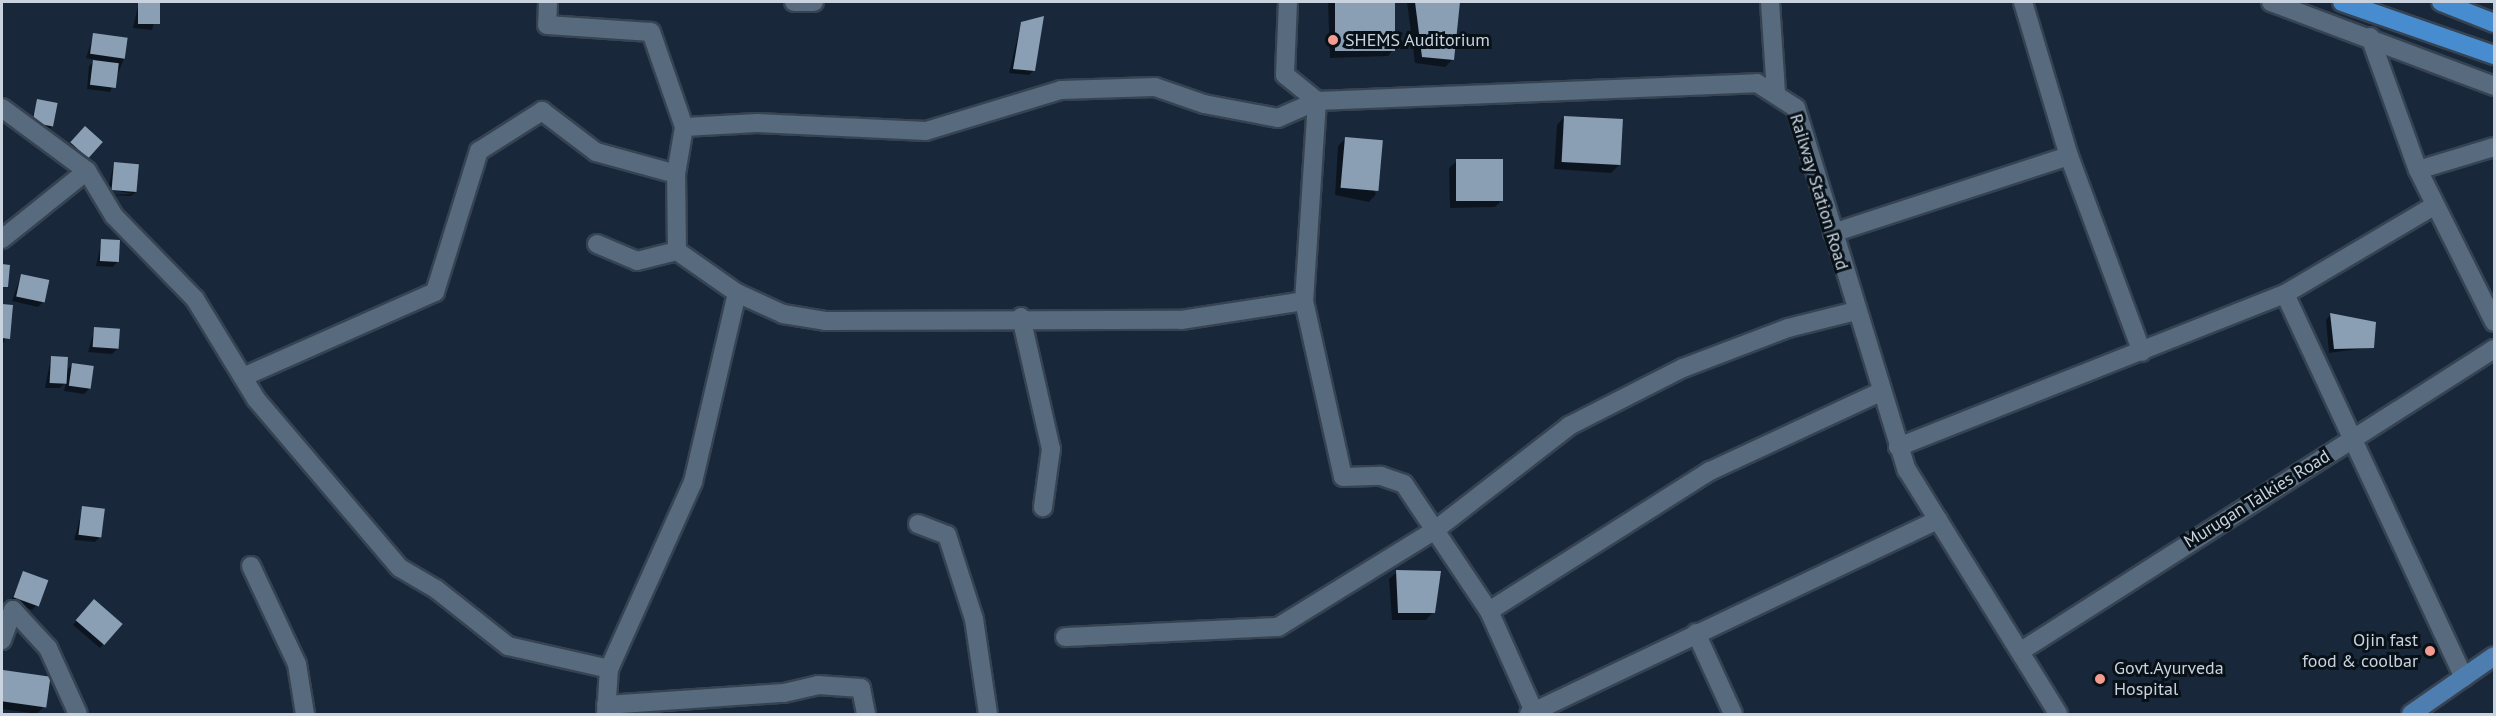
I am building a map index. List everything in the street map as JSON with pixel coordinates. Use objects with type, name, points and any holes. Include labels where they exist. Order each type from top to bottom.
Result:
[{"type":"highway","points":[[2342,2],[2494,55]]},
{"type":"highway","points":[[2441,2],[2494,23]]},
{"type":"main road","points":[[2411,714],[2494,656]]},
{"type":"street","points":[[548,2],[547,25],[651,32],[684,127],[676,174],[676,251]]},
{"type":"street","points":[[794,2],[814,2]]},
{"type":"street","points":[[1288,2],[1286,75],[1317,101]]},
{"type":"street","points":[[1770,2],[1776,92]]},
{"type":"street","points":[[2023,2],[2069,156],[2142,352]]},
{"type":"street","points":[[2271,2],[2370,37],[2494,86]]},
{"type":"street","points":[[2370,37],[2418,170],[2494,322]]},
{"type":"street","name":"Railway Station Road","points":[[1317,101],[1757,83],[1776,92],[1796,108],[1898,447],[1938,520],[2022,651],[2058,714]]},
{"type":"street","points":[[684,127],[758,123],[926,131],[1061,90],[1155,87],[1204,104],[1278,118],[1317,101]]},
{"type":"street","points":[[1317,101],[1304,301],[1343,477],[1381,476],[1404,484],[1490,611],[1533,714],[1696,633],[1938,520]]},
{"type":"street","points":[[2,108],[87,171],[114,216],[195,299],[243,377],[400,568],[436,589],[508,646],[609,669]]},
{"type":"street","points":[[243,377],[435,292],[479,151],[542,111],[596,152],[676,174]]},
{"type":"street","points":[[2418,170],[2494,147]]},
{"type":"street","points":[[1833,233],[2069,156]]},
{"type":"street","points":[[2,239],[87,171]]},
{"type":"street","points":[[1898,447],[2284,294],[2434,206]]},
{"type":"street","points":[[597,244],[637,261],[676,251],[737,293],[783,315],[826,321],[1021,317],[1181,320],[1304,301]]},
{"type":"street","points":[[737,293],[693,482],[609,669],[606,710],[784,693],[818,685],[861,688],[866,714]]},
{"type":"street","points":[[2284,294],[2349,441],[2464,677]]},
{"type":"street","points":[[1065,637],[1278,627],[1435,530],[1569,426],[1683,368],[1788,328],[1856,311]]},
{"type":"street","points":[[1021,317],[1052,449],[1042,507]]},
{"type":"street","name":"Murugan Talkies Road","points":[[2022,651],[2494,349]]},
{"type":"street","points":[[1490,611],[1710,471],[1880,392]]},
{"type":"street","points":[[918,524],[947,535],[974,619],[988,714]]},
{"type":"street","points":[[251,566],[297,664],[305,714]]},
{"type":"street","points":[[2,640],[7,607]]},
{"type":"street","points":[[7,607],[48,648],[78,714]]},
{"type":"street","points":[[1696,633],[1733,714]]},
{"type":"building","points":[[138,2],[160,2],[160,24],[138,24]]},
{"type":"building","points":[[1335,2],[1395,2],[1395,51],[1335,51]]},
{"type":"building","points":[[1415,2],[1460,2],[1454,60],[1422,57]]},
{"type":"building","points":[[1044,16],[1035,71],[1013,69],[1021,22]]},
{"type":"building","points":[[93,33],[128,38],[125,59],[90,54]]},
{"type":"building","points":[[93,60],[119,63],[116,88],[90,85]]},
{"type":"building","points":[[37,99],[58,103],[53,127],[32,123]]},
{"type":"building","points":[[1564,116],[1623,119],[1621,165],[1562,162]]},
{"type":"building","points":[[85,126],[103,142],[88,158],[70,142]]},
{"type":"building","points":[[1345,137],[1383,140],[1378,191],[1341,188]]},
{"type":"building","points":[[1456,159],[1503,159],[1503,201],[1456,201]]},
{"type":"building","points":[[114,162],[139,164],[136,192],[112,190]]},
{"type":"building","points":[[101,239],[120,240],[119,262],[100,261]]},
{"type":"building","points":[[2,264],[10,265],[8,287],[2,287]]},
{"type":"building","points":[[21,274],[49,280],[45,303],[16,296]]},
{"type":"building","points":[[2,304],[13,305],[10,339],[2,338]]},
{"type":"building","points":[[2330,313],[2376,322],[2374,348],[2334,349]]},
{"type":"building","points":[[94,327],[120,329],[119,349],[93,347]]},
{"type":"building","points":[[51,356],[68,357],[67,384],[50,383]]},
{"type":"building","points":[[72,363],[94,366],[91,389],[69,386]]},
{"type":"building","points":[[82,506],[105,509],[101,538],[78,535]]},
{"type":"building","points":[[1396,570],[1441,571],[1435,613],[1398,613]]},
{"type":"building","points":[[23,571],[48,580],[39,607],[13,597]]},
{"type":"building","points":[[94,599],[123,624],[104,645],[76,620]]},
{"type":"building","points":[[3,670],[51,677],[46,707],[2,701]]},
{"type":"place","name":"SHEMS Auditorium","points":[[1333,40]]},
{"type":"place","name":"Ojin fast food & coolbar","points":[[2430,651]]},
{"type":"place","name":"Govt.Ayurveda Hospital","points":[[2100,679]]}]
